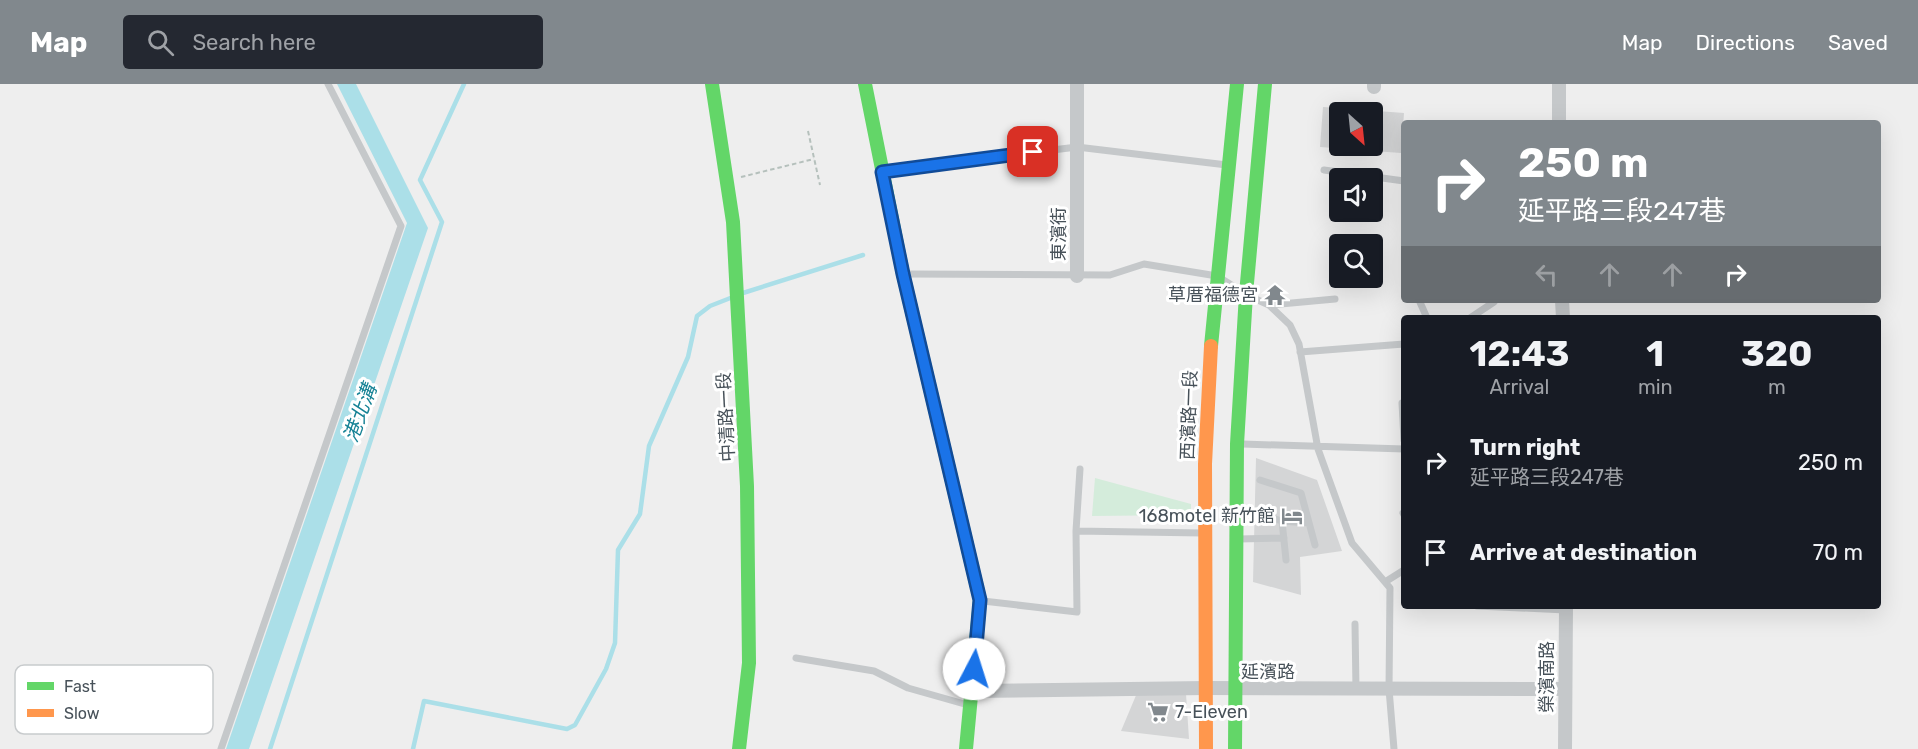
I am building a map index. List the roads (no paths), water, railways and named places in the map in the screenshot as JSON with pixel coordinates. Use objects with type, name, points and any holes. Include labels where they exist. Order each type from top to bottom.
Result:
[{"type":"main road","name":"中清路一段","points":[[712,84],[733,222],[747,486],[749,663],[739,749]]},
{"type":"main road","points":[[865,84],[903,274],[980,600],[966,749]]},
{"type":"main road","name":"西濱路一段","points":[[1206,749],[1205,533],[1209,361],[1237,84]]},
{"type":"main road","points":[[1235,749],[1237,444],[1246,294],[1265,84]]},
{"type":"street","name":"東濱街","points":[[1077,84],[1077,276]]},
{"type":"street","points":[[1559,84],[1559,120]]},
{"type":"street","name":"榮濱南路","points":[[1564,749],[1566,609]]},
{"type":"street","name":"延濱路","points":[[972,698],[1206,688],[1235,690],[1564,689]]},
{"type":"lane","points":[[221,749],[401,226],[328,84]]},
{"type":"lane","points":[[882,172],[1077,147],[1229,165]]},
{"type":"lane","points":[[1324,170],[1401,181]]},
{"type":"lane","points":[[903,274],[1110,275],[1144,264],[1217,276],[1269,305],[1290,325],[1300,352],[1318,448],[1352,543],[1390,588],[1389,689],[1394,749]]},
{"type":"lane","points":[[1269,305],[1335,299]]},
{"type":"lane","points":[[1474,315],[1492,303]]},
{"type":"lane","points":[[1300,352],[1401,344]]},
{"type":"lane","points":[[1237,444],[1401,449]]},
{"type":"lane","points":[[980,600],[1077,612],[1076,531],[1080,470]]},
{"type":"lane","points":[[1260,480],[1301,493],[1315,545]]},
{"type":"lane","points":[[1236,507],[1282,521],[1309,523]]},
{"type":"lane","points":[[1282,521],[1286,560]]},
{"type":"lane","points":[[1076,531],[1205,533]]},
{"type":"lane","points":[[1236,539],[1284,538]]},
{"type":"lane","points":[[1385,582],[1401,572]]},
{"type":"lane","points":[[1355,624],[1356,690]]},
{"type":"lane","points":[[796,658],[874,671],[908,688],[972,698]]},
{"type":"water","name":"港北溝","points":[[337,84],[356,84],[428,228],[249,749],[226,749],[407,223]]},
{"type":"waterway","points":[[270,749],[442,222],[420,180],[464,84]]},
{"type":"waterway","points":[[743,293],[863,255]]},
{"type":"waterway","points":[[413,749],[424,701],[567,729],[575,725],[606,669],[615,643],[618,550],[640,514],[649,446],[688,357],[697,316],[710,306],[733,297]]},
{"type":"place","name":"草厝福德宮","points":[[1275,295]]},
{"type":"place","name":"168motel 新竹館","points":[[1292,516]]},
{"type":"place","name":"7-Eleven","points":[[1158,712]]}]
